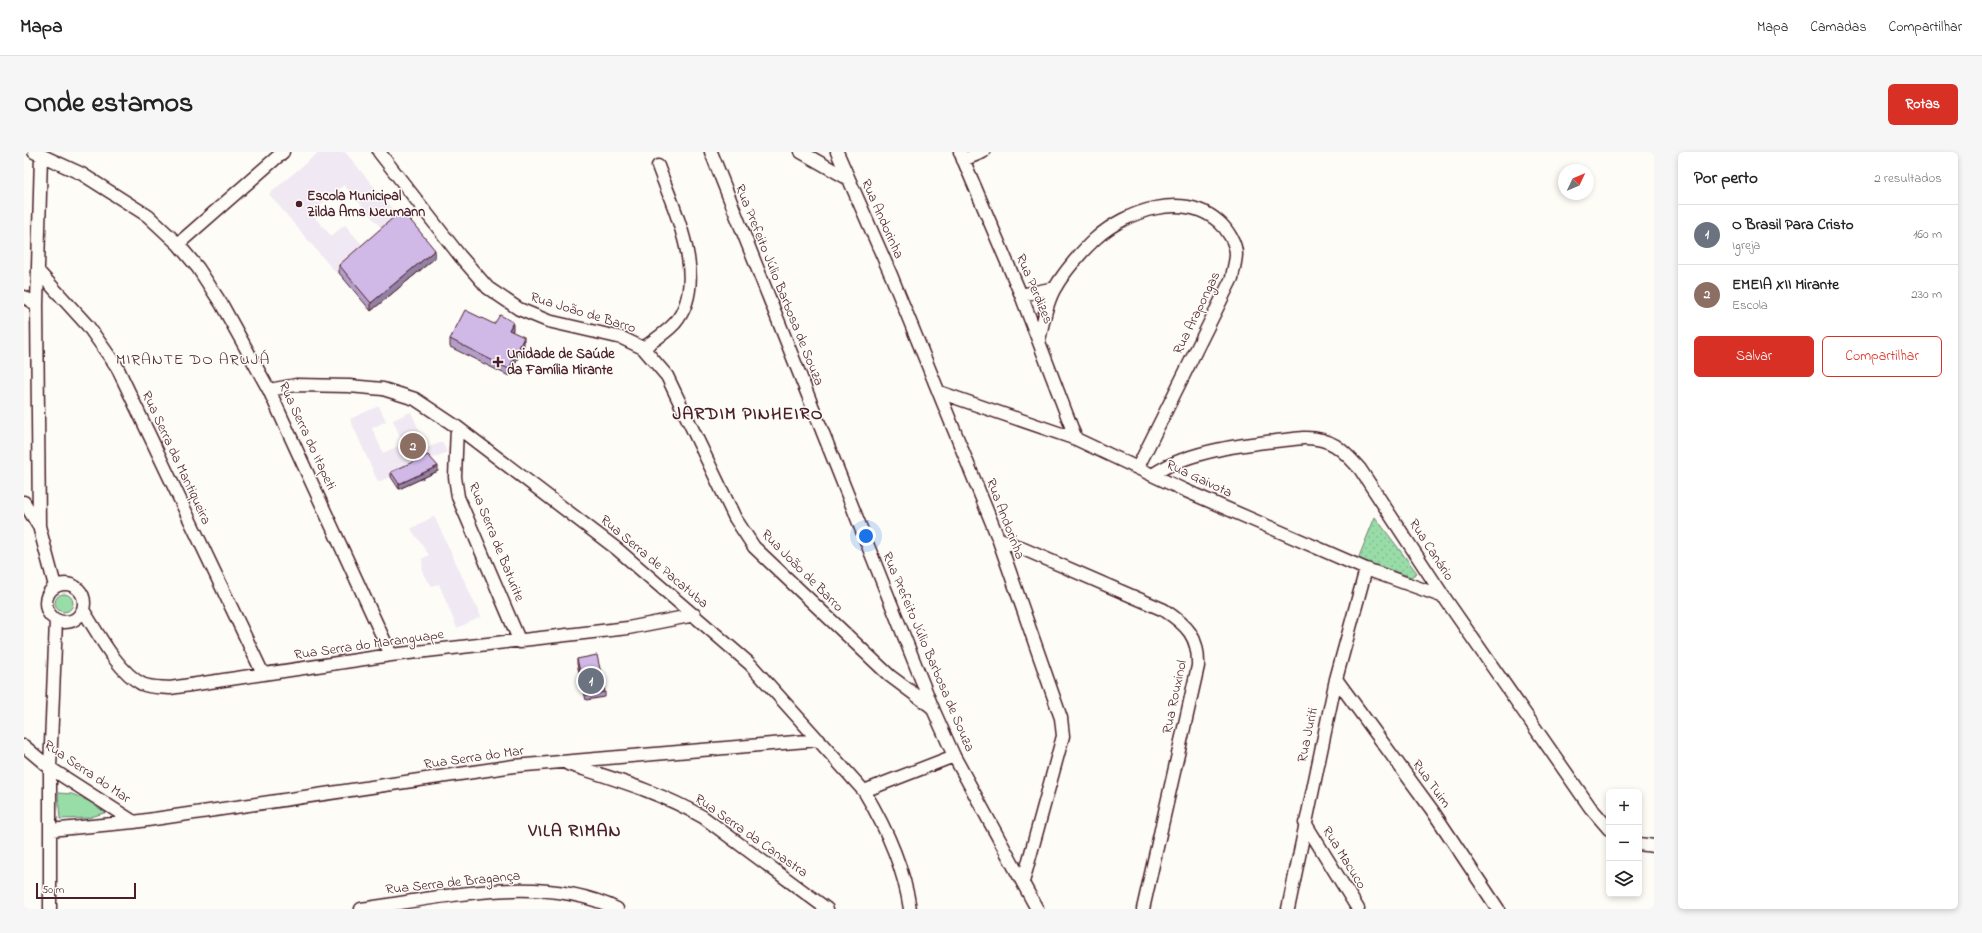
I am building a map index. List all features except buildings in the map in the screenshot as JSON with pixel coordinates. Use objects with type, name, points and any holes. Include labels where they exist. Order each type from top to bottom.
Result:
[{"type":"street","points":[[178,244],[283,152]]},
{"type":"street","name":"Rua João de Barro","points":[[378,152],[460,256],[488,288],[519,309],[548,321],[622,338],[643,348],[667,376],[735,518],[754,547],[890,676],[933,709]]},
{"type":"street","name":"Rua Prefeito Júlio Barbosa de Souza","points":[[711,152],[933,709],[954,756],[1037,909]]},
{"type":"street","points":[[801,152],[847,178]]},
{"type":"street","name":"Rua Andorinha","points":[[838,152],[847,178],[891,275],[998,538],[1058,706],[1063,726],[1061,743],[1023,882]]},
{"type":"street","points":[[961,156],[983,152]]},
{"type":"street","points":[[38,154],[37,305],[39,526],[55,586]]},
{"type":"street","name":"Rua Serra do Itapeti","points":[[38,154],[82,174],[148,216],[178,244],[198,268],[222,305],[269,390],[391,655]]},
{"type":"street","name":"Rua Perdizes","points":[[961,156],[1021,295],[1076,439]]},
{"type":"street","points":[[643,348],[674,324],[684,308],[690,294],[688,261],[681,228],[658,166]]},
{"type":"street","name":"Rua Arapongas","points":[[1039,340],[1055,288],[1096,237],[1132,216],[1148,210],[1172,206],[1194,208],[1210,214],[1226,229],[1236,252],[1232,278],[1138,467]]},
{"type":"street","name":"Rua Serra da Mantiqueira","points":[[38,271],[88,326],[117,367],[263,674]]},
{"type":"street","points":[[1021,295],[1055,288]]},
{"type":"street","points":[[24,297],[37,305]]},
{"type":"street","name":"Rua Serra de Pacatuba","points":[[269,390],[296,385],[350,386],[383,389],[415,399],[457,427],[617,549],[750,664],[864,791],[892,846],[910,909]]},
{"type":"street","name":"Rua Gaivota","points":[[939,392],[1076,439],[1244,516],[1366,569],[1444,597]]},
{"type":"street","name":"Rua Serra de Baturite","points":[[457,427],[455,477],[458,496],[520,642]]},
{"type":"street","name":"Rua Canário","points":[[1154,474],[1166,465],[1210,452],[1303,438],[1318,438],[1332,443],[1346,453],[1360,469],[1444,597],[1590,807],[1606,826]]},
{"type":"street","points":[[24,502],[39,526]]},
{"type":"street","name":"Rua Rouxinol","points":[[998,538],[1164,610],[1187,628],[1194,639],[1198,652],[1198,666],[1144,903]]},
{"type":"street","name":"Rua Juriti","points":[[1288,909],[1304,822],[1336,679],[1366,569]]},
{"type":"street","points":[[66,583],[77,588],[84,598],[83,610],[75,620],[69,622],[56,620],[48,612],[45,600],[47,595],[55,586],[66,583]]},
{"type":"street","name":"Rua Serra do Maranguape","points":[[83,610],[117,661],[130,676],[143,684],[170,688],[391,655],[520,642],[628,628],[695,615]]},
{"type":"street","points":[[50,909],[50,768],[56,620]]},
{"type":"street","name":"Rua Tuim","points":[[1336,679],[1432,810],[1498,909]]},
{"type":"street","name":"Rua Serra do Mar","points":[[50,830],[134,822],[514,766],[819,740]]},
{"type":"street","name":"Rua Serra do Mar","points":[[24,746],[50,768],[134,822]]},
{"type":"street","points":[[864,791],[954,756]]},
{"type":"street","name":"Rua Serra da Canastra","points":[[563,763],[634,785],[681,804],[702,817],[827,909]]},
{"type":"street","name":"Rua Macuco","points":[[1304,822],[1358,909]]},
{"type":"street","points":[[1642,844],[1654,846]]},
{"type":"street","name":"Rua Serra de Bragança","points":[[361,909],[516,889],[552,890],[584,896],[617,909]]},
{"type":"street","points":[[1144,903],[1153,909]]},
{"type":"shaded area","name":"Escola Municipal Zilda Arns Neumann","points":[[319,152],[345,152],[399,217],[383,230],[344,185],[311,213],[331,236],[345,225],[365,248],[336,273],[269,194]]},
{"type":"shaded area","points":[[379,406],[386,421],[372,428],[383,453],[403,444],[393,420],[411,412],[427,448],[442,442],[447,452],[378,482],[350,419]]},
{"type":"shaded area","points":[[434,516],[481,617],[457,628],[439,584],[432,586],[423,574],[422,559],[429,555],[411,529]]},
{"type":"green space","points":[[1375,517],[1417,573],[1411,577],[1358,559]]},
{"type":"green space","points":[[64,594],[70,597],[73,603],[70,609],[64,612],[58,609],[55,603],[58,597]]},
{"type":"green space","points":[[58,793],[72,794],[106,808],[107,812],[88,818],[60,819]]},
{"type":"place","name":"Escola Municipal Zilda Arns Neumann","points":[[299,204]]},
{"type":"place","name":"Unidade de Saúde da Família Mirante","points":[[498,362]]},
{"type":"place","name":"EMEIA XII Mirante","points":[[413,446]]},
{"type":"place","name":"O Brasil Para Cristo","points":[[591,681]]},
{"type":"district","name":"MIRANTE DO ARUJÁ","points":[[193,360]]},
{"type":"district","name":"JARDIM PINHEIRO","points":[[748,415]]},
{"type":"district","name":"VILA RIMAN","points":[[575,832]]}]
